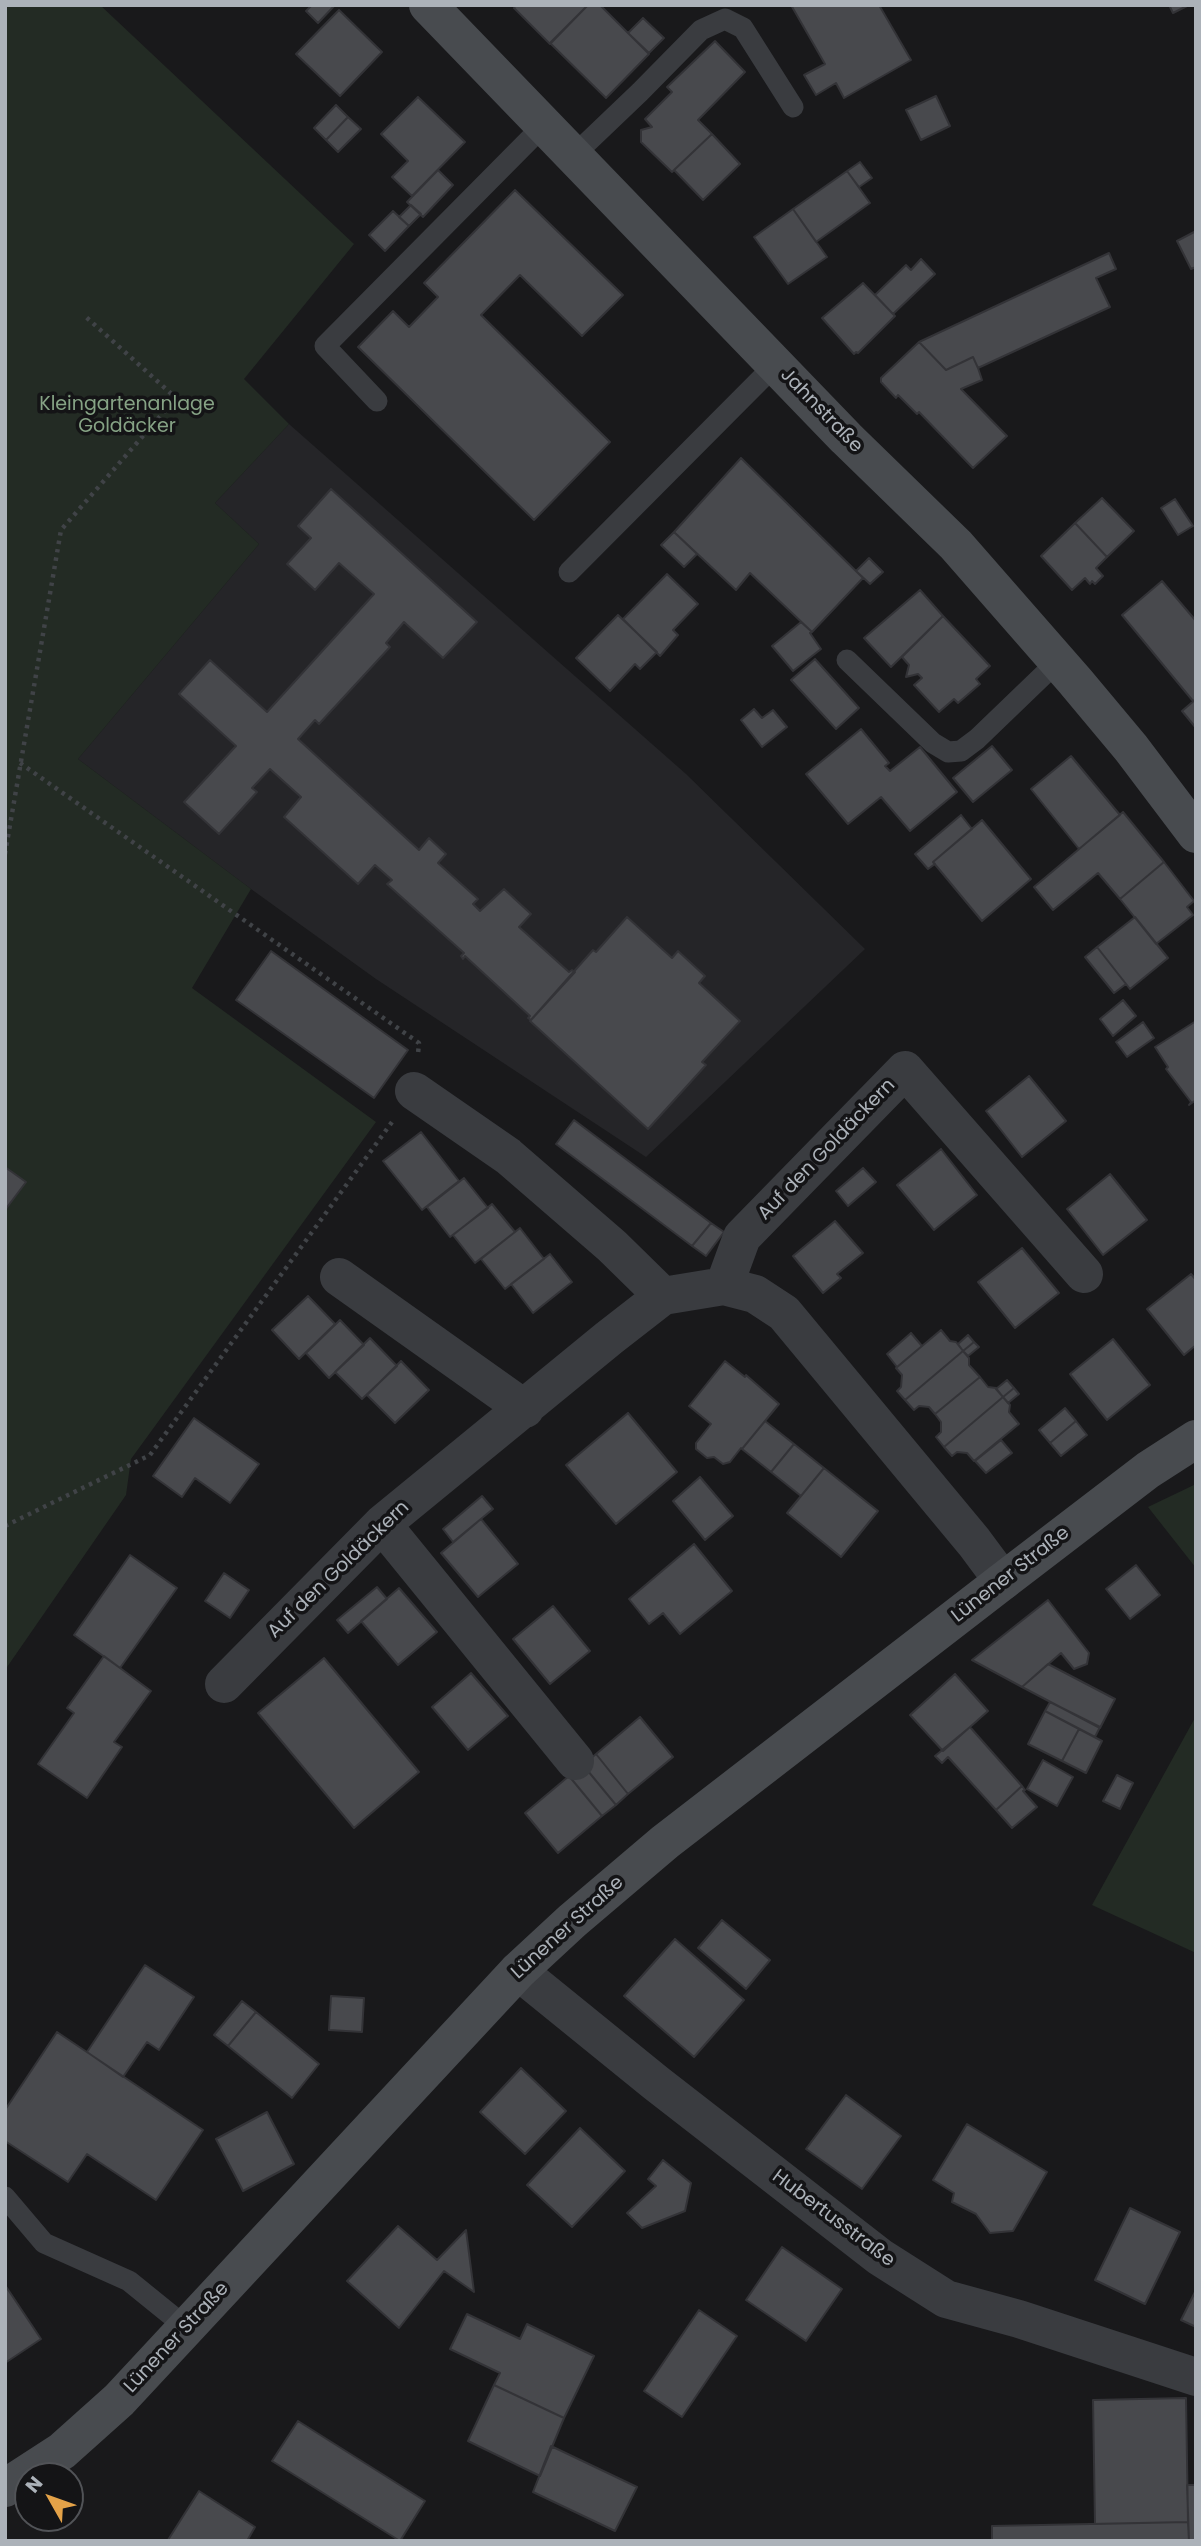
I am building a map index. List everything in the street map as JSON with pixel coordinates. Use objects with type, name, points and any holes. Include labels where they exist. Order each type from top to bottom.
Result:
[{"type":"main road","name":"Jahnstraße","points":[[428,5],[846,438],[956,545],[1131,748],[1196,834]]},
{"type":"main road","name":"Lünener Straße","points":[[5,2488],[62,2451],[119,2400],[518,1971],[572,1921],[665,1842],[1148,1470],[1196,1439]]},
{"type":"street","name":"Auf den Goldäckern","points":[[724,1286],[742,1237],[905,1070],[1084,1274]]},
{"type":"street","points":[[414,1091],[508,1156],[612,1246],[663,1296],[724,1286],[755,1294],[784,1313],[939,1499],[1003,1581]]},
{"type":"street","points":[[339,1277],[525,1409]]},
{"type":"street","name":"Auf den Goldäckern","points":[[224,1684],[382,1524],[663,1296]]},
{"type":"street","points":[[382,1524],[575,1760]]},
{"type":"street","name":"Hubertusstraße","points":[[518,1971],[880,2257],[946,2299],[1018,2319],[1196,2377]]},
{"type":"lane","points":[[573,156],[701,30],[725,19],[743,28],[793,107]]},
{"type":"lane","points":[[377,401],[325,346],[543,126]]},
{"type":"lane","points":[[569,572],[776,364]]},
{"type":"lane","points":[[847,660],[933,743],[948,752],[961,751],[977,740],[1057,662]]},
{"type":"lane","points":[[5,2197],[44,2243],[129,2281],[187,2328]]},
{"type":"path","points":[[5,854],[61,530],[176,398],[86,317]]},
{"type":"path","points":[[5,1526],[150,1455],[414,1091],[419,1043],[20,763]]},
{"type":"shaded area","points":[[289,424],[686,774],[865,949],[646,1157],[376,979],[78,759],[259,544],[215,503]]},
{"type":"green space","name":"Kleingartenanlage Goldäcker","points":[[5,5],[100,5],[354,244],[244,379],[289,424],[215,503],[259,544],[78,759],[251,889],[192,988],[376,1122],[131,1459],[126,1495],[5,1670]]},
{"type":"green space","points":[[1196,1484],[1196,1568],[1148,1507]]},
{"type":"green space","points":[[1196,1716],[1196,1953],[1092,1905]]},
{"type":"building","points":[[312,5],[335,5],[318,23],[306,11]]},
{"type":"building","points":[[516,5],[588,5],[550,44],[514,8]]},
{"type":"building","points":[[588,5],[600,5],[649,54],[606,98],[550,43]]},
{"type":"building","points":[[791,5],[879,5],[911,60],[844,98],[836,83],[816,95],[804,75],[825,64]]},
{"type":"building","points":[[1169,5],[1189,5],[1173,13]]},
{"type":"building","points":[[339,10],[382,52],[340,96],[296,54]]},
{"type":"building","points":[[643,18],[664,38],[649,53],[628,33]]},
{"type":"building","points":[[715,41],[745,72],[698,120],[712,134],[672,172],[641,142],[641,130],[652,127],[645,119],[672,92],[667,87]]},
{"type":"building","points":[[936,96],[950,126],[921,140],[906,110]]},
{"type":"building","points":[[418,97],[465,142],[412,196],[392,177],[408,161],[381,134]]},
{"type":"building","points":[[336,105],[348,117],[326,140],[314,128]]},
{"type":"building","points":[[348,117],[361,129],[338,152],[326,140]]},
{"type":"building","points":[[712,134],[740,164],[703,200],[674,170]]},
{"type":"building","points":[[860,162],[872,178],[859,187],[847,171]]},
{"type":"building","points":[[438,170],[453,185],[423,217],[407,202]]},
{"type":"building","points":[[847,171],[870,203],[816,242],[793,209]]},
{"type":"building","points":[[515,190],[623,295],[582,336],[520,275],[481,315],[610,442],[534,520],[358,347],[393,311],[409,327],[438,297],[424,283]]},
{"type":"building","points":[[411,205],[421,214],[409,226],[399,217]]},
{"type":"building","points":[[793,209],[827,257],[788,284],[754,237]]},
{"type":"building","points":[[393,211],[409,226],[385,251],[369,235]]},
{"type":"building","points":[[1196,231],[1196,267],[1191,269],[1177,241]]},
{"type":"building","points":[[1109,253],[1116,269],[1096,278],[1110,307],[978,368],[973,357],[946,370],[919,342]]},
{"type":"building","points":[[921,259],[935,274],[893,314],[875,295],[906,265],[911,270]]},
{"type":"building","points":[[863,283],[895,316],[854,354],[822,318]]},
{"type":"building","points":[[919,342],[946,370],[973,357],[978,368],[982,380],[961,389],[1007,436],[973,468],[919,412],[917,414],[898,395],[896,398],[881,382],[881,378]]},
{"type":"building","points":[[741,458],[863,578],[812,632],[750,573],[736,590],[674,532]]},
{"type":"building","points":[[331,489],[477,622],[443,658],[404,622],[386,643],[390,647],[319,724],[315,720],[298,739],[419,850],[429,838],[446,854],[438,863],[478,899],[473,904],[480,911],[504,889],[531,914],[519,927],[569,972],[575,972],[531,1020],[528,1018],[530,1016],[465,956],[463,959],[461,956],[464,953],[387,884],[392,880],[375,865],[358,884],[284,817],[301,797],[270,769],[252,788],[257,792],[219,834],[184,802],[236,746],[179,694],[210,660],[267,712],[374,594],[339,563],[315,590],[287,564],[311,538],[298,526]]},
{"type":"building","points":[[1102,498],[1134,531],[1107,557],[1075,523]]},
{"type":"building","points":[[1175,499],[1193,526],[1178,535],[1161,508]]},
{"type":"building","points":[[1075,523],[1107,557],[1096,568],[1103,576],[1095,584],[1092,581],[1090,584],[1085,578],[1072,590],[1041,556]]},
{"type":"building","points":[[674,532],[697,554],[684,567],[661,545]]},
{"type":"building","points":[[869,558],[883,572],[870,584],[856,571]]},
{"type":"building","points":[[667,574],[698,604],[673,630],[678,635],[660,656],[623,619]]},
{"type":"building","points":[[1162,581],[1196,621],[1196,699],[1193,701],[1122,615]]},
{"type":"building","points":[[920,590],[943,616],[891,667],[864,638]]},
{"type":"building","points":[[618,615],[657,652],[640,669],[635,664],[610,691],[576,658]]},
{"type":"building","points":[[943,616],[990,666],[976,679],[980,684],[958,703],[954,699],[939,712],[914,685],[922,678],[918,674],[906,677],[909,665],[902,657]]},
{"type":"building","points":[[801,622],[812,632],[810,633],[821,649],[793,671],[772,646]]},
{"type":"building","points":[[815,659],[859,708],[836,729],[791,680]]},
{"type":"building","points":[[1196,699],[1196,728],[1182,711]]},
{"type":"building","points":[[754,709],[762,718],[773,710],[787,727],[762,747],[741,720]]},
{"type":"building","points":[[861,729],[889,763],[885,766],[890,771],[920,747],[957,792],[910,831],[881,797],[848,824],[806,774]]},
{"type":"building","points":[[992,746],[1012,770],[973,802],[953,778]]},
{"type":"building","points":[[1071,756],[1120,815],[1079,849],[1031,789]]},
{"type":"building","points":[[1123,812],[1164,862],[1120,899],[1098,873],[1053,910],[1034,887]]},
{"type":"building","points":[[961,815],[972,829],[928,869],[915,854]]},
{"type":"building","points":[[982,820],[1031,879],[982,921],[933,862]]},
{"type":"building","points":[[1164,862],[1194,901],[1187,907],[1193,915],[1156,944],[1120,899]]},
{"type":"building","points":[[627,917],[672,958],[678,951],[705,976],[699,983],[740,1021],[702,1062],[706,1065],[648,1129],[530,1021],[593,950],[596,952]]},
{"type":"building","points":[[1135,917],[1168,958],[1130,989],[1097,947]]},
{"type":"building","points":[[1097,947],[1126,984],[1114,993],[1085,957]]},
{"type":"building","points":[[271,951],[408,1050],[374,1098],[236,1000]]},
{"type":"building","points":[[1123,1000],[1136,1016],[1113,1036],[1100,1019]]},
{"type":"building","points":[[1196,1021],[1196,1100],[1189,1105],[1191,1102],[1166,1069],[1168,1067],[1155,1047]]},
{"type":"building","points":[[1143,1022],[1154,1038],[1127,1057],[1116,1042]]},
{"type":"building","points":[[1029,1076],[1066,1121],[1022,1157],[986,1111]]},
{"type":"building","points":[[574,1120],[711,1223],[692,1246],[556,1144]]},
{"type":"building","points":[[421,1132],[459,1181],[422,1210],[383,1161]]},
{"type":"building","points":[[941,1149],[977,1195],[934,1230],[897,1185]]},
{"type":"building","points":[[5,1167],[26,1182],[5,1210]]},
{"type":"building","points":[[863,1168],[876,1182],[848,1206],[836,1191]]},
{"type":"building","points":[[1110,1174],[1147,1220],[1103,1255],[1067,1209]]},
{"type":"building","points":[[464,1178],[488,1208],[450,1237],[427,1207]]},
{"type":"building","points":[[492,1204],[515,1232],[475,1263],[453,1235]]},
{"type":"building","points":[[835,1221],[863,1253],[837,1274],[841,1278],[823,1293],[793,1256]]},
{"type":"building","points":[[711,1223],[724,1232],[706,1256],[692,1246]]},
{"type":"building","points":[[520,1228],[544,1259],[505,1289],[481,1259]]},
{"type":"building","points":[[1022,1248],[1059,1293],[1015,1328],[978,1282]]},
{"type":"building","points":[[550,1254],[572,1282],[533,1313],[511,1284]]},
{"type":"building","points":[[1191,1274],[1196,1280],[1196,1345],[1184,1355],[1147,1309]]},
{"type":"building","points":[[308,1296],[335,1324],[299,1359],[272,1330]]},
{"type":"building","points":[[340,1320],[364,1345],[329,1378],[306,1353]]},
{"type":"building","points":[[941,1330],[963,1351],[905,1400],[897,1391],[901,1387],[902,1375],[896,1368]]},
{"type":"building","points":[[911,1333],[922,1346],[897,1367],[887,1354]]},
{"type":"building","points":[[968,1335],[974,1342],[963,1351],[958,1344]]},
{"type":"building","points":[[370,1338],[397,1366],[362,1399],[335,1372]]},
{"type":"building","points":[[1113,1339],[1150,1385],[1107,1420],[1070,1374]]},
{"type":"building","points":[[974,1342],[979,1347],[968,1356],[963,1351]]},
{"type":"building","points":[[963,1351],[969,1358],[969,1365],[980,1377],[935,1414],[929,1407],[919,1406],[914,1410],[905,1400]]},
{"type":"building","points":[[401,1361],[429,1390],[395,1423],[367,1395]]},
{"type":"building","points":[[725,1361],[745,1377],[746,1375],[779,1404],[730,1462],[723,1464],[714,1457],[707,1458],[696,1449],[696,1443],[711,1424],[689,1406]]},
{"type":"building","points":[[980,1377],[988,1387],[996,1388],[1003,1397],[944,1447],[936,1437],[941,1432],[941,1422],[935,1414]]},
{"type":"building","points":[[1007,1380],[1014,1388],[1003,1397],[996,1389]]},
{"type":"building","points":[[1014,1388],[1019,1394],[1008,1403],[1003,1397]]},
{"type":"building","points":[[1003,1397],[1010,1405],[1009,1412],[1019,1424],[974,1461],[967,1453],[957,1452],[952,1456],[944,1447]]},
{"type":"building","points":[[1065,1408],[1076,1421],[1050,1443],[1039,1430]]},
{"type":"building","points":[[628,1413],[677,1472],[616,1524],[566,1465]]},
{"type":"building","points":[[194,1418],[259,1464],[230,1503],[195,1478],[182,1497],[153,1476]]},
{"type":"building","points":[[765,1421],[794,1444],[771,1472],[742,1449]]},
{"type":"building","points":[[1076,1421],[1087,1435],[1061,1456],[1050,1443]]},
{"type":"building","points":[[1001,1440],[1012,1453],[986,1473],[975,1461]]},
{"type":"building","points":[[794,1444],[824,1468],[801,1496],[771,1472]]},
{"type":"building","points":[[824,1468],[878,1511],[841,1557],[787,1513]]},
{"type":"building","points":[[700,1477],[733,1516],[705,1540],[673,1501]]},
{"type":"building","points":[[482,1496],[493,1509],[453,1542],[443,1529]]},
{"type":"building","points":[[481,1519],[518,1564],[478,1597],[441,1553]]},
{"type":"building","points":[[694,1544],[732,1591],[680,1634],[663,1613],[649,1624],[629,1599]]},
{"type":"building","points":[[130,1555],[177,1588],[120,1668],[74,1635]]},
{"type":"building","points":[[1136,1565],[1160,1595],[1130,1619],[1106,1589]]},
{"type":"building","points":[[224,1573],[249,1590],[230,1618],[205,1601]]},
{"type":"building","points":[[377,1587],[387,1599],[348,1633],[337,1620]]},
{"type":"building","points":[[399,1588],[437,1632],[398,1665],[361,1621]]},
{"type":"building","points":[[1048,1600],[1089,1653],[1087,1664],[1074,1669],[1061,1653],[1022,1687],[972,1660]]},
{"type":"building","points":[[553,1606],[590,1651],[550,1684],[513,1639]]},
{"type":"building","points":[[104,1656],[151,1691],[114,1742],[122,1747],[87,1798],[38,1764],[74,1713],[67,1708]]},
{"type":"building","points":[[324,1658],[419,1772],[354,1828],[258,1713]]},
{"type":"building","points":[[1048,1664],[1115,1699],[1100,1728],[1022,1687]]},
{"type":"building","points":[[471,1673],[508,1716],[468,1750],[432,1707]]},
{"type":"building","points":[[955,1674],[988,1711],[943,1751],[910,1715]]},
{"type":"building","points":[[1050,1702],[1100,1727],[1095,1737],[1045,1711]]},
{"type":"building","points":[[1045,1711],[1079,1729],[1062,1761],[1028,1744]]},
{"type":"building","points":[[640,1717],[673,1757],[628,1794],[596,1754]]},
{"type":"building","points":[[970,1727],[1022,1786],[996,1810],[948,1757],[942,1763],[935,1756]]},
{"type":"building","points":[[1079,1729],[1102,1741],[1086,1773],[1062,1761]]},
{"type":"building","points":[[596,1754],[628,1794],[616,1805],[583,1765]]},
{"type":"building","points":[[1043,1760],[1073,1777],[1057,1806],[1027,1789]]},
{"type":"building","points":[[583,1765],[616,1805],[602,1816],[569,1776]]},
{"type":"building","points":[[1117,1775],[1133,1783],[1120,1809],[1103,1801]]},
{"type":"building","points":[[569,1776],[602,1816],[558,1853],[525,1813]]},
{"type":"building","points":[[1022,1786],[1037,1807],[1012,1828],[996,1810]]},
{"type":"building","points":[[722,1920],[770,1960],[746,1989],[698,1948]]},
{"type":"building","points":[[675,1939],[744,2000],[694,2057],[624,1996]]},
{"type":"building","points":[[145,1965],[194,1997],[159,2050],[147,2042],[123,2077],[87,2052]]},
{"type":"building","points":[[331,1996],[364,1998],[362,2032],[329,2030]]},
{"type":"building","points":[[242,2001],[256,2012],[228,2046],[214,2035]]},
{"type":"building","points":[[256,2012],[319,2064],[292,2098],[228,2046]]},
{"type":"building","points":[[57,2032],[203,2130],[156,2200],[87,2154],[68,2182],[5,2141],[5,2110]]},
{"type":"building","points":[[521,2068],[566,2111],[525,2154],[480,2112]]},
{"type":"building","points":[[846,2095],[901,2136],[862,2189],[806,2149]]},
{"type":"building","points":[[267,2112],[294,2164],[243,2191],[216,2139]]},
{"type":"building","points":[[967,2124],[1047,2172],[1013,2231],[990,2233],[976,2214],[952,2202],[954,2193],[933,2180]]},
{"type":"building","points":[[580,2128],[625,2171],[572,2227],[527,2185]]},
{"type":"building","points":[[663,2160],[691,2183],[685,2211],[642,2228],[627,2213],[656,2186],[648,2179]]},
{"type":"building","points":[[1130,2208],[1180,2232],[1145,2304],[1095,2280]]},
{"type":"building","points":[[398,2226],[437,2260],[466,2230],[474,2292],[444,2271],[399,2328],[347,2281]]},
{"type":"building","points":[[782,2247],[842,2289],[806,2341],[746,2300]]},
{"type":"building","points":[[5,2285],[41,2339],[5,2363]]},
{"type":"building","points":[[1196,2290],[1196,2327],[1181,2320]]},
{"type":"building","points":[[699,2310],[737,2336],[682,2417],[644,2391]]},
{"type":"building","points":[[467,2314],[520,2339],[527,2324],[594,2356],[564,2418],[494,2385],[500,2373],[450,2349]]},
{"type":"building","points":[[494,2385],[564,2418],[540,2476],[468,2441]]},
{"type":"building","points":[[1186,2398],[1188,2522],[1095,2524],[1093,2400]]},
{"type":"building","points":[[298,2421],[425,2501],[400,2541],[272,2461]]},
{"type":"building","points":[[551,2446],[637,2487],[615,2531],[533,2492]]},
{"type":"building","points":[[1187,2485],[1196,2485],[1196,2541],[1189,2541]]},
{"type":"building","points":[[199,2491],[255,2527],[247,2541],[168,2540]]},
{"type":"building","points":[[1188,2522],[1189,2541],[992,2541],[992,2526]]}]
